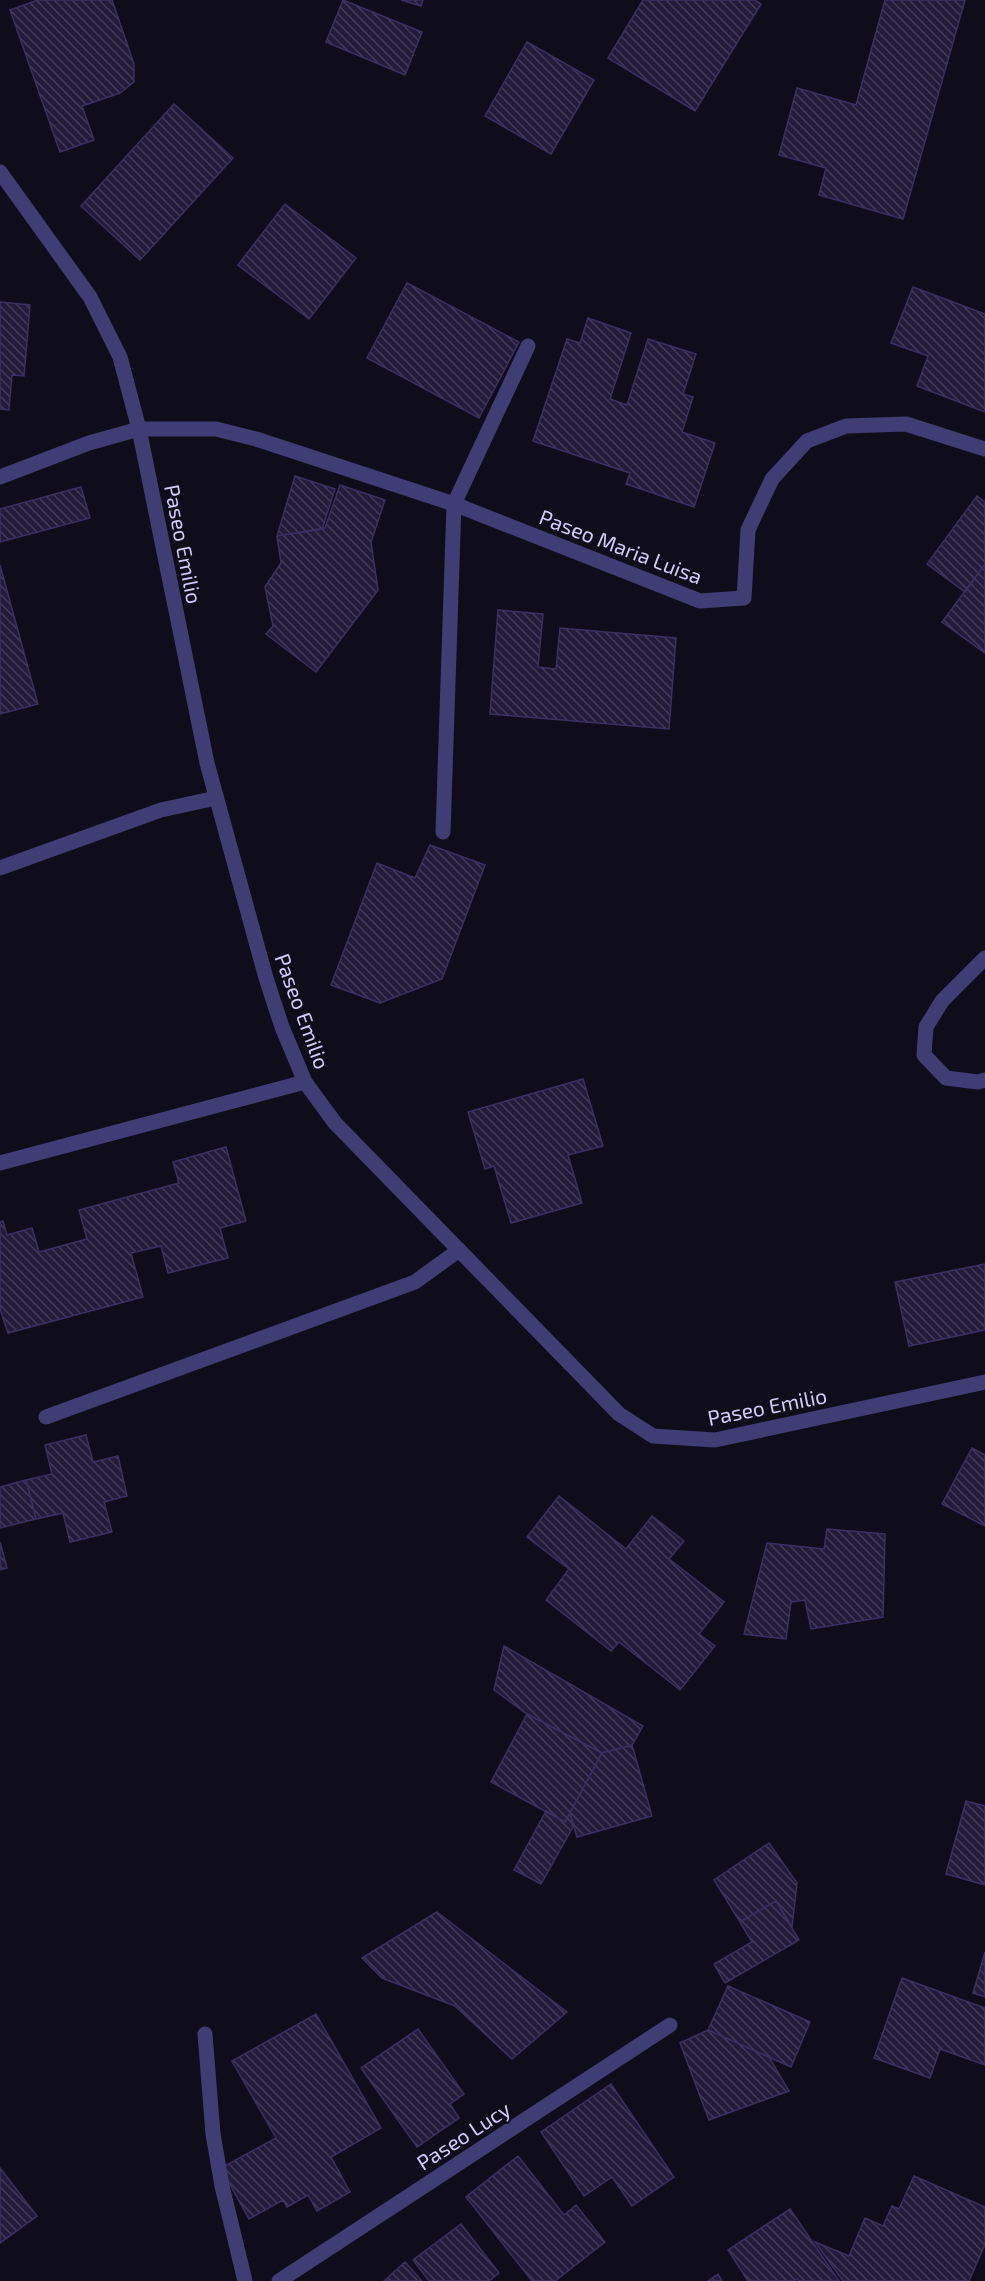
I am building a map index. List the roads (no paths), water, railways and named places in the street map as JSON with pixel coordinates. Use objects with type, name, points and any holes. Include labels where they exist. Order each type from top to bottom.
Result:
[{"type":"street","name":"Paseo Emilio","points":[[0,172],[90,297],[120,357],[139,429],[207,763],[266,978],[282,1027],[305,1082],[334,1123],[620,1414],[653,1436],[715,1440],[985,1382]]},
{"type":"street","points":[[442,832],[454,504],[528,346]]},
{"type":"street","name":"Paseo Maria Luisa","points":[[0,477],[90,443],[139,429],[216,429],[256,439],[454,504],[700,601],[744,598],[748,530],[772,479],[807,441],[846,426],[906,424],[985,449]]},
{"type":"street","points":[[0,868],[161,810],[216,798]]},
{"type":"street","points":[[985,958],[942,1001],[926,1027],[924,1055],[946,1078],[978,1082],[985,1080]]},
{"type":"street","points":[[0,1163],[305,1082]]},
{"type":"street","points":[[46,1417],[415,1282],[459,1250]]},
{"type":"street","name":"Paseo Lucy","points":[[279,2281],[670,2025]]},
{"type":"street","points":[[206,2034],[213,2134],[222,2186],[245,2281]]}]
